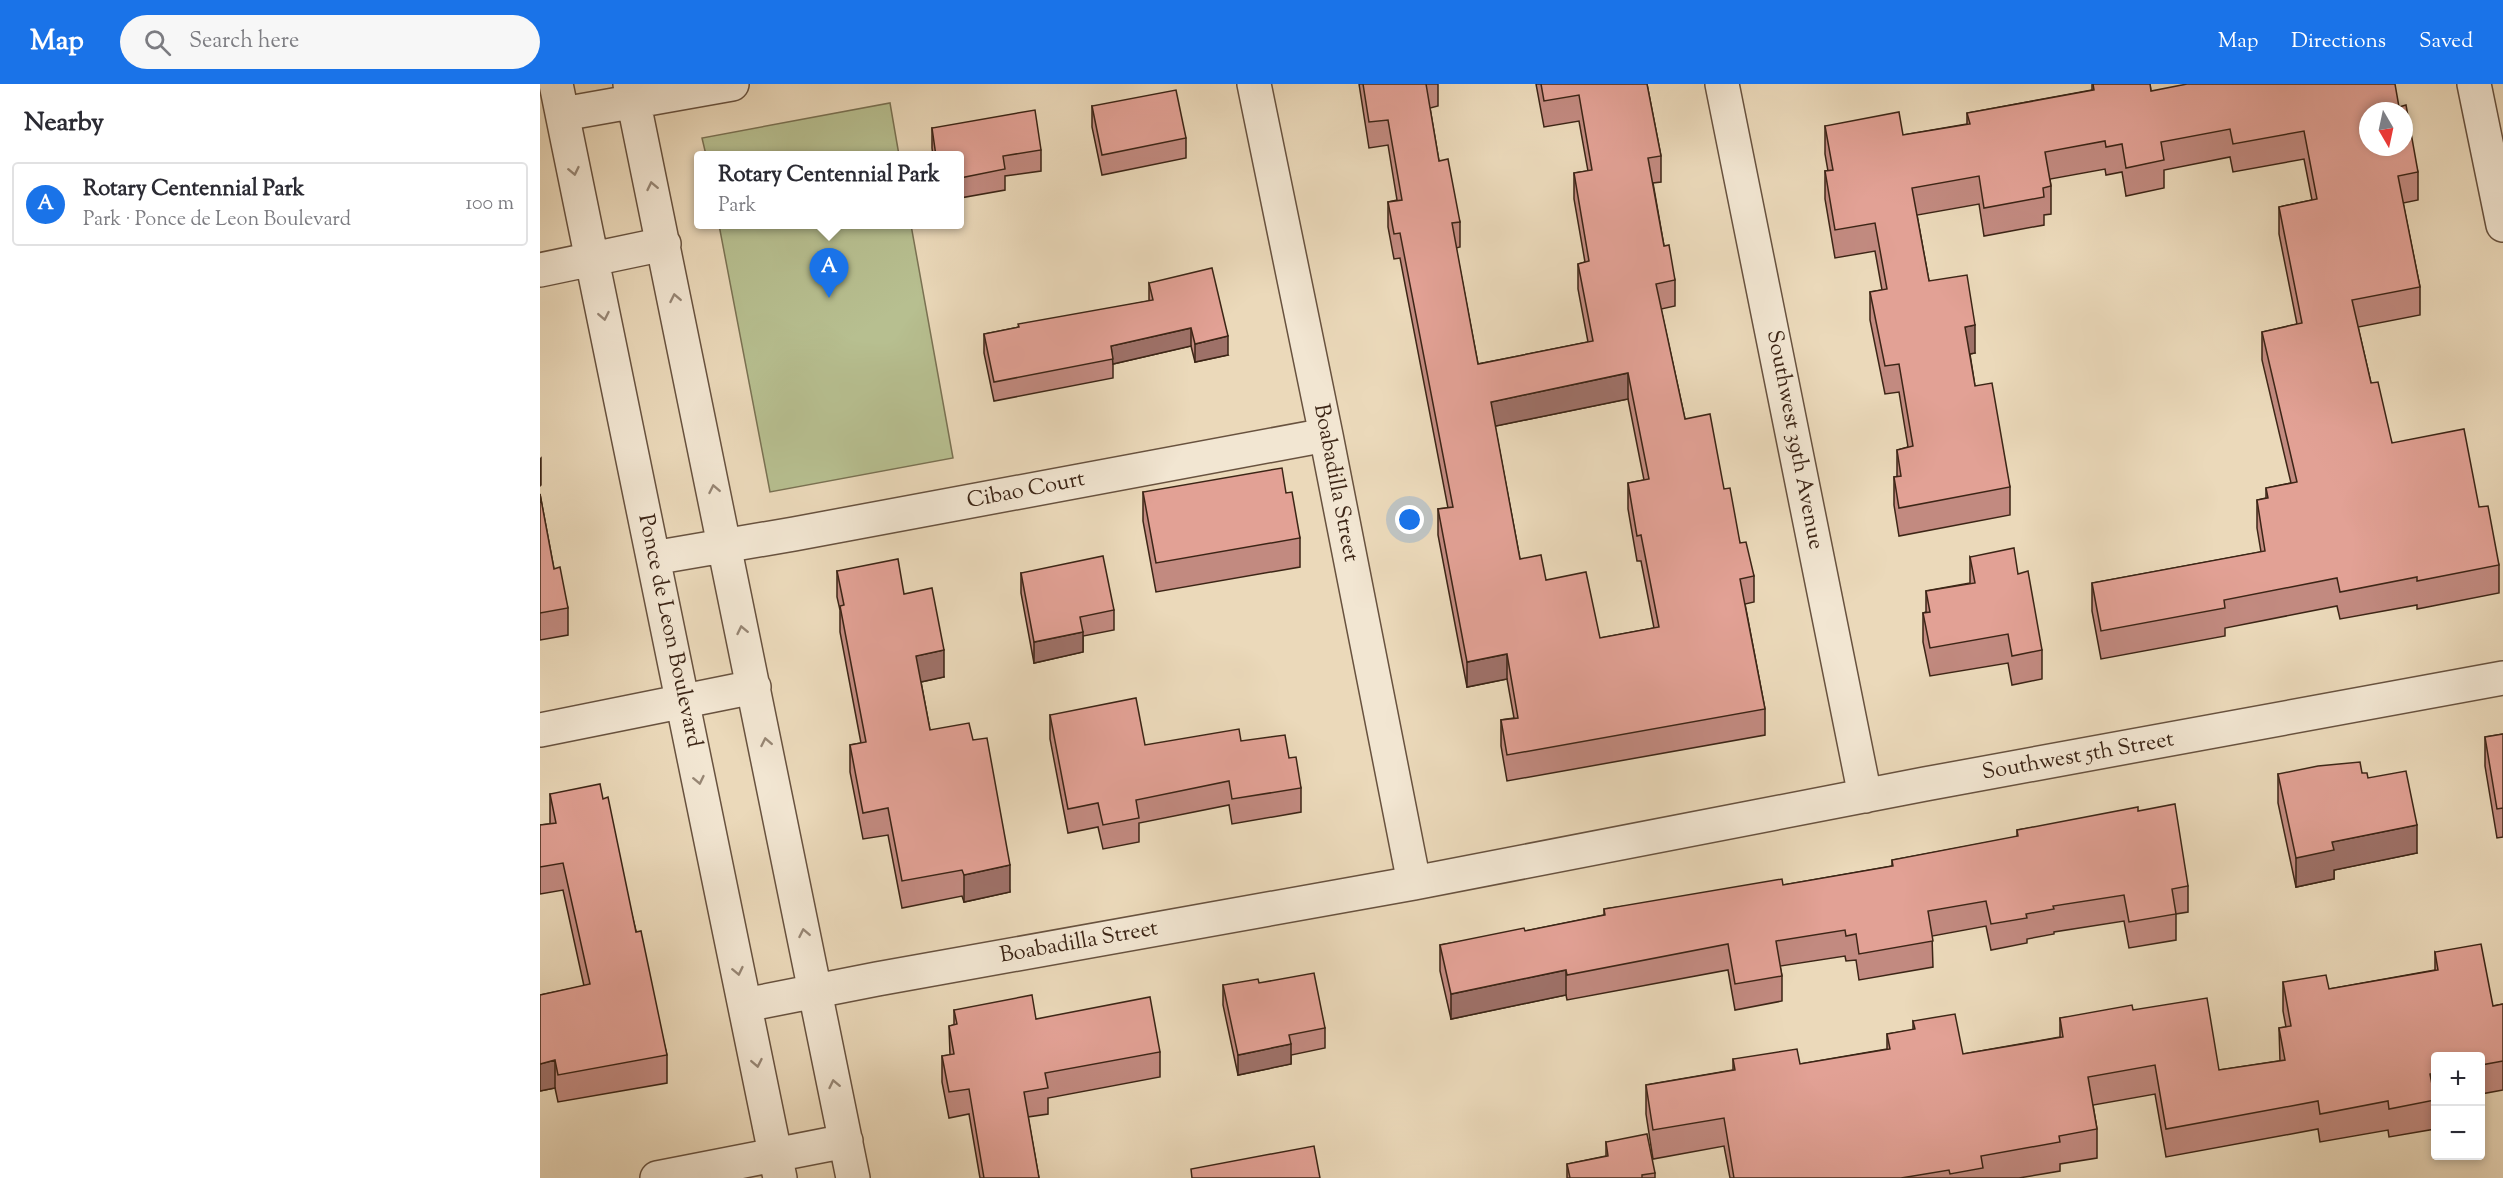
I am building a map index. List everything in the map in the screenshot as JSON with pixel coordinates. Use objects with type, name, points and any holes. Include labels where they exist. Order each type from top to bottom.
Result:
[{"type":"street","points":[[559,99],[732,84]]},
{"type":"street","name":"Boabadilla Street","points":[[1254,84],[1414,883]]},
{"type":"street","name":"Southwest 39th Avenue","points":[[1722,84],[1865,796]]},
{"type":"street","points":[[2474,84],[2503,225]]},
{"type":"street","points":[[632,93],[853,1178]]},
{"type":"street","name":"Ponce de Leon Boulevard","points":[[559,99],[778,1167]]},
{"type":"street","points":[[540,270],[664,244]]},
{"type":"street","name":"Cibao Court","points":[[653,558],[725,547],[1326,435]]},
{"type":"street","name":"Southwest 5th Street","points":[[1654,837],[2503,678]]},
{"type":"street","points":[[540,730],[754,687]]},
{"type":"street","name":"Boabadilla Street","points":[[745,1005],[1654,837]]},
{"type":"street","points":[[657,1178],[778,1167],[846,1141]]},
{"type":"green space","points":[[890,103],[898,151],[705,151],[702,138]]},
{"type":"green space","points":[[720,229],[912,229],[953,458],[770,492]]},
{"type":"building","points":[[1363,84],[1426,84],[1439,161],[1448,159],[1460,222],[1452,223],[1478,364],[1593,341],[1578,264],[1589,261],[1574,173],[1592,170],[1579,95],[1544,101],[1541,84],[1647,84],[1661,156],[1648,158],[1664,246],[1669,245],[1675,280],[1656,284],[1685,419],[1710,414],[1724,489],[1730,488],[1740,543],[1746,542],[1754,576],[1740,579],[1765,709],[1507,755],[1501,720],[1518,718],[1507,654],[1467,662],[1438,509],[1453,507],[1400,233],[1394,234],[1388,202],[1402,200],[1388,120],[1369,122]],"holes":[[[1628,373],[1649,479],[1628,483],[1637,536],[1641,535],[1659,627],[1600,638],[1586,572],[1546,580],[1541,555],[1520,559],[1491,402]]]},
{"type":"building","points":[[2093,84],[2150,84],[2151,91],[2187,84],[2395,84],[2398,102],[2359,102],[2359,156],[2413,156],[2413,144],[2418,172],[2398,176],[2420,287],[2352,300],[2371,383],[2378,382],[2392,443],[2464,429],[2479,507],[2488,506],[2499,565],[2417,581],[2417,577],[2340,592],[2337,578],[2224,600],[2225,608],[2101,631],[2092,583],[2265,551],[2257,500],[2268,498],[2266,488],[2297,482],[2262,332],[2302,323],[2279,207],[2317,199],[2304,131],[2233,144],[2230,129],[2161,142],[2164,160],[2126,168],[2122,144],[2106,147],[2105,141],[2045,152],[2051,186],[2043,188],[2044,197],[1984,208],[1979,176],[1912,188],[1929,281],[1967,275],[1975,325],[1965,327],[1975,386],[1992,383],[2010,487],[1899,508],[1894,477],[1901,476],[1897,450],[1913,446],[1899,364],[1885,366],[1870,292],[1887,289],[1875,223],[1835,230],[1825,171],[1833,170],[1825,126],[1899,112],[1903,135],[1970,124],[1967,113],[2094,90]]},
{"type":"building","points":[[1176,90],[1186,138],[1102,155],[1092,106]]},
{"type":"building","points":[[1035,110],[1041,150],[1003,156],[1005,169],[964,177],[964,151],[935,151],[932,128]]},
{"type":"building","points":[[1212,268],[1228,336],[1195,344],[1191,328],[1111,346],[1113,359],[994,382],[984,334],[1019,327],[1018,324],[1153,300],[1149,283]]},
{"type":"building","points":[[1282,468],[1286,493],[1292,492],[1300,538],[1156,563],[1143,492]]},
{"type":"building","points":[[540,494],[554,569],[560,567],[568,608],[540,613]]},
{"type":"building","points":[[2014,548],[2018,574],[2028,571],[2042,650],[2012,656],[2008,634],[1930,648],[1923,613],[1930,612],[1926,591],[1975,583],[1970,557]]},
{"type":"building","points":[[1103,556],[1114,610],[1080,617],[1083,632],[1034,642],[1021,573]]},
{"type":"building","points":[[898,559],[904,594],[932,588],[944,650],[916,656],[930,730],[969,723],[973,740],[987,738],[1010,865],[964,875],[962,870],[902,881],[888,808],[863,813],[850,745],[866,742],[840,606],[844,605],[837,571]]},
{"type":"building","points":[[1136,698],[1145,745],[1239,729],[1241,741],[1285,735],[1289,758],[1296,757],[1301,788],[1232,799],[1229,781],[1136,800],[1139,818],[1103,825],[1098,803],[1068,809],[1050,715]]},
{"type":"building","points":[[2503,734],[2503,808],[2497,809],[2485,737]]},
{"type":"building","points":[[2360,762],[2362,773],[2367,773],[2368,778],[2406,771],[2417,825],[2332,842],[2334,850],[2296,858],[2278,774],[2318,766]]},
{"type":"building","points":[[600,784],[603,799],[608,797],[636,932],[641,931],[667,1055],[558,1075],[555,1060],[540,1064],[540,995],[590,984],[563,863],[540,867],[540,825],[556,823],[550,794]]},
{"type":"building","points":[[2175,804],[2188,886],[2172,889],[2176,914],[2129,922],[2124,895],[2053,906],[2054,909],[2026,914],[2027,918],[1991,924],[1986,901],[1928,911],[1933,941],[1859,954],[1856,934],[1846,936],[1845,930],[1776,941],[1782,976],[1735,984],[1728,944],[1567,975],[1566,970],[1451,994],[1440,945],[1605,915],[1604,909],[1782,879],[1783,885],[1893,866],[1892,860],[2018,836],[2017,830],[2138,807],[2138,811]]},
{"type":"building","points":[[2481,944],[2493,1006],[2503,1004],[2503,1061],[2485,1064],[2485,1052],[2431,1052],[2431,1101],[2389,1109],[2388,1101],[2320,1114],[2318,1101],[2166,1129],[2155,1065],[2088,1077],[2097,1129],[2059,1136],[2060,1142],[1981,1156],[1983,1168],[1950,1174],[1949,1170],[1901,1178],[1734,1178],[1724,1118],[1653,1130],[1646,1085],[1735,1070],[1733,1059],[1797,1049],[1800,1064],[1890,1049],[1887,1034],[1915,1029],[1913,1021],[1955,1014],[1963,1054],[2063,1037],[2060,1018],[2132,1005],[2133,1010],[2207,998],[2219,1070],[2285,1060],[2279,1028],[2291,1026],[2283,982],[2326,975],[2329,989],[2438,970],[2435,952]]},
{"type":"building","points":[[1314,973],[1325,1028],[1289,1035],[1291,1044],[1238,1055],[1223,985],[1258,979],[1259,983]]},
{"type":"building","points":[[1032,995],[1036,1019],[1150,997],[1160,1052],[1045,1073],[1048,1088],[1024,1092],[1039,1178],[984,1178],[969,1089],[949,1092],[942,1056],[954,1054],[949,1026],[957,1024],[954,1010]]},
{"type":"building","points":[[1647,1134],[1655,1173],[1642,1175],[1642,1178],[1570,1178],[1567,1164],[1608,1156],[1606,1142]]},
{"type":"building","points":[[1314,1146],[1320,1178],[1192,1178],[1191,1169]]},
{"type":"place","name":"Rotary Centennial Park","points":[[829,298]]}]
